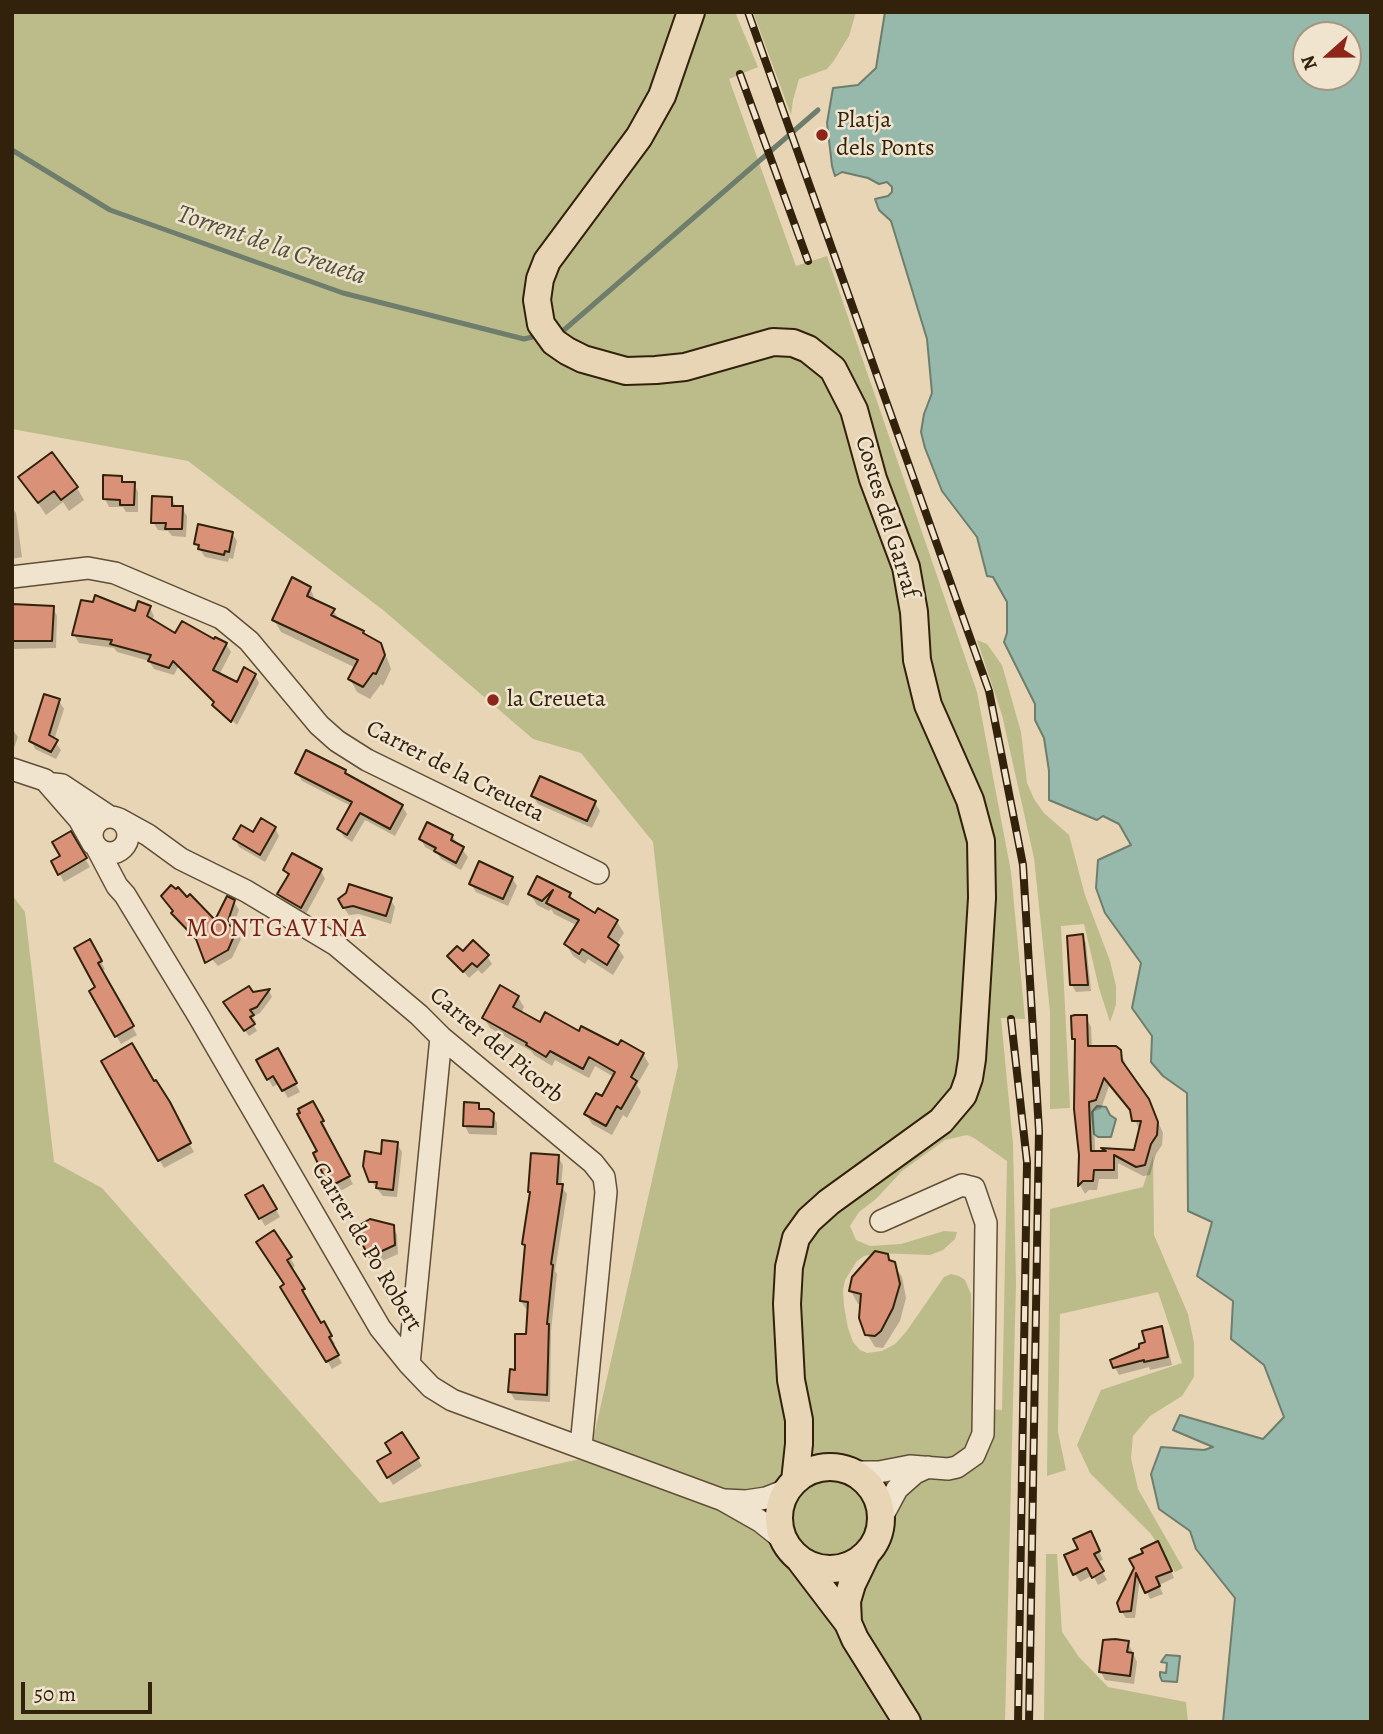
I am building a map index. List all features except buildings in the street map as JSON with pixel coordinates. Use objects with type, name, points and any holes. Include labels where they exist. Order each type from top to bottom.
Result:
[{"type":"main road","name":"Costes del Garraf","points":[[691,12],[662,96],[639,137],[547,261],[540,279],[537,300],[541,324],[554,342],[567,351],[583,359],[626,371],[685,367],[773,342],[793,343],[808,349],[833,369],[853,410],[873,479],[905,567],[914,612],[917,660],[928,705],[970,800],[982,841],[982,898],[972,1059],[963,1095],[941,1121],[829,1202],[809,1220],[796,1238],[789,1267],[787,1304],[791,1380],[799,1420],[799,1444],[792,1485]]},
{"type":"main road","name":"Costes del Garraf","points":[[799,1420],[810,1438],[845,1470]]},
{"type":"main road","points":[[848,1623],[850,1592],[866,1555],[878,1538],[881,1517],[879,1503],[864,1479],[845,1470],[815,1469],[792,1485],[782,1501],[780,1528],[791,1549],[848,1623],[855,1639],[907,1722]]},
{"type":"main road","points":[[791,1549],[817,1568],[832,1570],[854,1564],[866,1555]]},
{"type":"street","name":"Carrer de la Creueta","points":[[12,577],[88,568],[115,573],[221,618],[249,641],[319,725],[337,741],[367,760],[598,873]]},
{"type":"street","name":"Carrer del Picorb","points":[[12,769],[45,780],[102,848]]},
{"type":"street","name":"Carrer del Picorb","points":[[48,784],[62,785],[148,835],[181,859],[246,891],[336,945],[441,1037],[593,1163],[604,1177],[606,1192],[581,1446]]},
{"type":"street","points":[[115,818],[127,828],[128,839],[122,849],[102,848],[91,835],[94,825],[101,819],[115,818]]},
{"type":"street","name":"Carrer de Po Robert","points":[[102,848],[117,886],[125,895],[308,1202],[380,1328],[431,1387],[453,1400],[723,1500],[760,1521],[791,1549]]},
{"type":"street","points":[[409,1364],[441,1037]]},
{"type":"street","points":[[845,1470],[879,1472],[910,1466],[948,1469],[974,1455],[983,1434],[986,1223],[974,1188],[962,1185],[881,1221]]},
{"type":"street","points":[[881,1517],[897,1489],[915,1473],[928,1467]]},
{"type":"street","name":"Carrer de Po Robert","points":[[723,1500],[766,1498],[792,1485]]},
{"type":"green space","points":[[12,12],[735,12],[758,67],[729,79],[796,266],[827,256],[977,692],[1011,872],[1025,1019],[1001,1018],[1013,1144],[1016,1283],[1005,1722],[12,1722],[12,895],[25,912],[54,1162],[102,1188],[380,1503],[589,1457],[678,1066],[653,842],[581,753],[533,739],[383,610],[188,461],[12,429]],"holes":[[[967,1135],[1007,1161],[1002,1410],[973,1407],[971,1294],[965,1280],[959,1276],[951,1274],[944,1277],[906,1332],[895,1344],[882,1351],[867,1353],[853,1342],[844,1306],[845,1280],[857,1261],[864,1256],[878,1253],[930,1255],[943,1250],[955,1239],[957,1232],[944,1231],[901,1244],[870,1246],[856,1240],[850,1226],[859,1212],[876,1199],[902,1171],[945,1140]]]},
{"type":"green space","points":[[753,12],[856,12],[849,36],[833,62],[827,69],[799,79],[791,115]]},
{"type":"green space","points":[[977,640],[987,644],[1002,665],[1021,732],[1027,783],[1044,813],[1069,835],[1085,895],[1110,961],[1116,986],[1116,1005],[1110,1022],[1084,924],[1061,926],[1070,1108],[1050,1109],[1050,1012],[1034,858],[1002,715]]},
{"type":"green space","points":[[1153,1156],[1154,1235],[1188,1314],[1194,1343],[1194,1377],[1182,1396],[1150,1416],[1133,1436],[1131,1458],[1138,1489],[1183,1568],[1175,1572],[1151,1534],[1090,1473],[1077,1445],[1101,1390],[1182,1363],[1158,1292],[1060,1314],[1058,1432],[1066,1470],[1047,1476],[1050,1209],[1143,1187]]},
{"type":"green space","points":[[1046,1554],[1057,1554],[1062,1632],[1079,1657],[1108,1687],[1186,1702],[1188,1722],[1044,1722]]},
{"type":"shaded area","points":[[885,12],[1371,12],[1371,1722],[1223,1722],[1235,1598],[1196,1549],[1190,1531],[1159,1509],[1151,1474],[1161,1447],[1204,1450],[1213,1447],[1173,1430],[1180,1415],[1263,1439],[1284,1417],[1264,1365],[1231,1339],[1233,1301],[1197,1276],[1212,1222],[1188,1211],[1187,1093],[1163,1076],[1151,1062],[1152,1036],[1132,1008],[1141,963],[1105,913],[1096,888],[1098,860],[1131,845],[1119,824],[1103,816],[1097,820],[1049,800],[1049,771],[1044,738],[1035,720],[1035,704],[1004,642],[1007,633],[1007,602],[993,577],[987,576],[977,537],[942,491],[925,448],[921,432],[932,393],[927,339],[891,221],[879,210],[875,199],[888,196],[892,187],[887,182],[879,184],[868,178],[842,172],[835,176],[827,123],[833,88],[858,85],[876,68]]},
{"type":"shaded area","points":[[1097,1106],[1106,1107],[1116,1119],[1111,1137],[1098,1137],[1094,1134],[1092,1112]]},
{"type":"shaded area","points":[[1166,1655],[1180,1656],[1177,1682],[1162,1681],[1160,1672],[1166,1673],[1167,1663],[1161,1662]]},
{"type":"waterway","name":"Torrent de la Creueta","points":[[564,330],[818,110]]},
{"type":"waterway","name":"Torrent de la Creueta","points":[[12,150],[110,210],[343,293],[524,339],[532,337]]},
{"type":"railway","points":[[748,12],[989,691],[1023,865],[1039,1131],[1029,1722]]},
{"type":"railway","points":[[740,74],[808,261]]},
{"type":"railway","points":[[1011,1019],[1027,1162],[1018,1722]]},
{"type":"place","name":"Platja dels Ponts","points":[[822,135]]},
{"type":"place","name":"la Creueta","points":[[493,700]]},
{"type":"district","name":"MONTGAVINA","points":[[277,930]]}]
